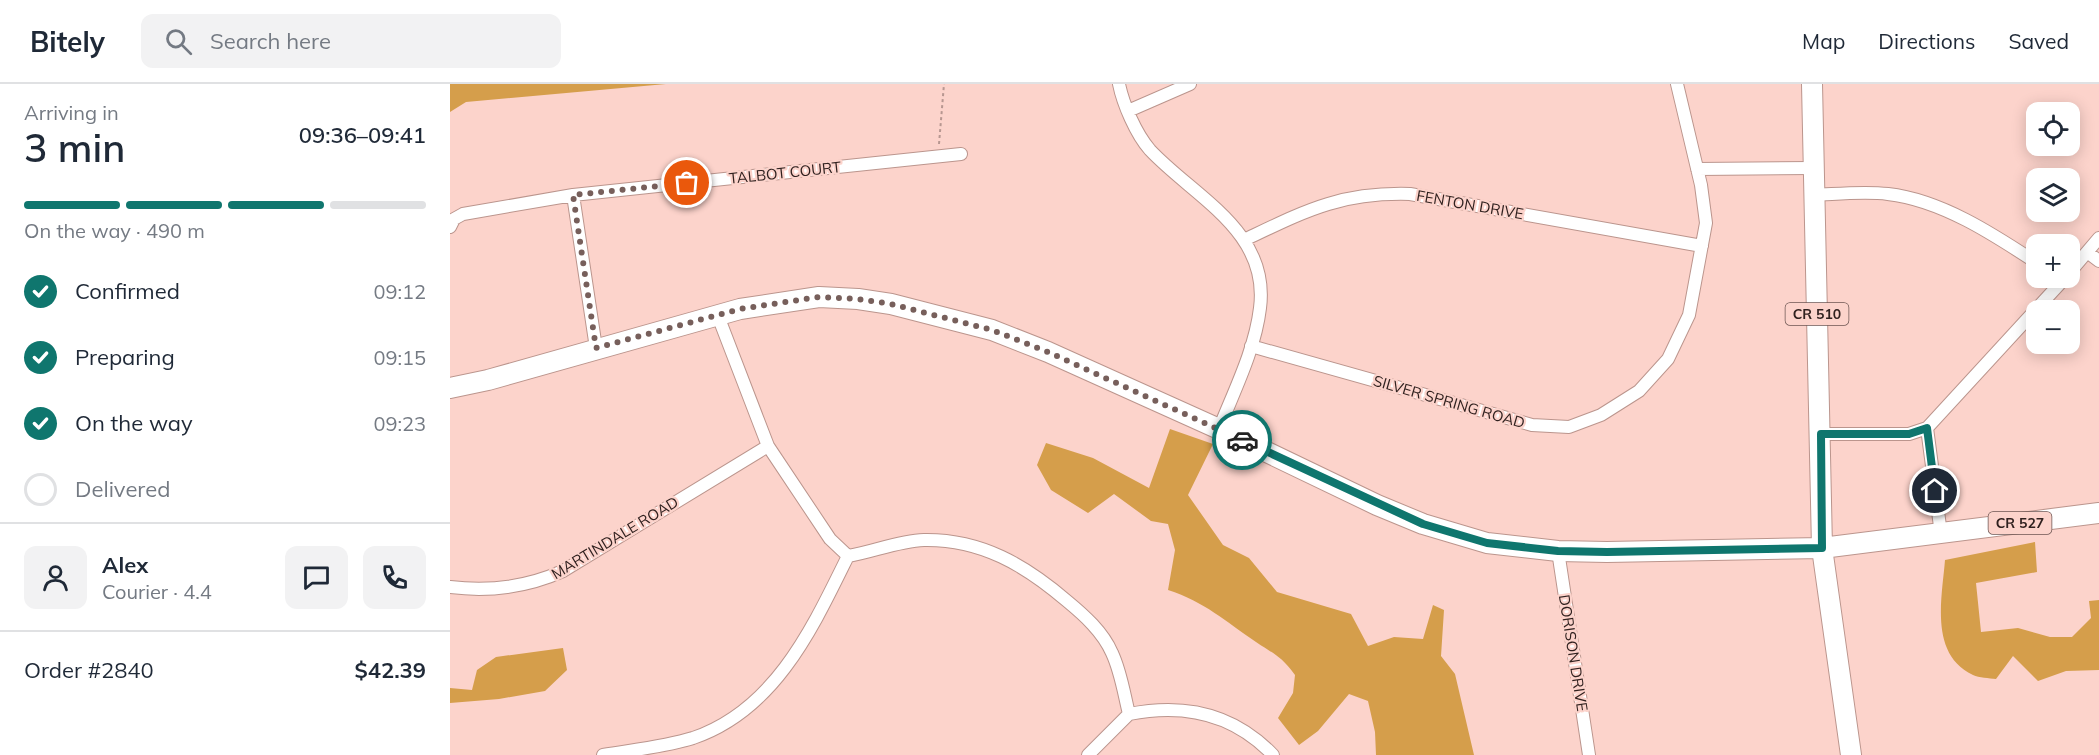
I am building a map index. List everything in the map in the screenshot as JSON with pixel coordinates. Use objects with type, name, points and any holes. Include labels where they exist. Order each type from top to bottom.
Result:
[{"type":"main road","name":"CR 510","points":[[1812,84],[1822,548],[1851,755]]},
{"type":"main road","name":"CR 527","points":[[450,388],[488,380],[740,309],[819,297],[891,304],[992,330],[1048,352],[1423,524],[1487,543],[1558,551],[1665,552],[1822,548],[2099,513]]},
{"type":"street","points":[[1119,84],[1128,111],[1149,148],[1227,216],[1244,240],[1259,275],[1260,307],[1251,346],[1219,429]]},
{"type":"street","points":[[1128,111],[1190,84]]},
{"type":"street","name":"SILVER SPRING ROAD","points":[[1251,346],[1532,425],[1569,427],[1601,415],[1639,391],[1668,359],[1689,315],[1706,223],[1697,169],[1677,84]]},
{"type":"street","name":"TALBOT COURT","points":[[450,227],[454,219],[463,214],[573,195],[962,154]]},
{"type":"street","points":[[1697,169],[1814,168]]},
{"type":"street","name":"FENTON DRIVE","points":[[1244,240],[1313,207],[1358,195],[1382,193],[1410,194],[1702,246]]},
{"type":"street","points":[[1814,195],[1887,193],[1915,199],[1958,217],[2004,241],[2026,256]]},
{"type":"street","points":[[573,195],[596,348]]},
{"type":"street","points":[[2080,260],[2099,238]]},
{"type":"street","points":[[2087,252],[2099,261]]},
{"type":"street","points":[[1821,434],[1909,434],[1927,428],[2054,288]]},
{"type":"street","points":[[718,316],[768,446],[830,539],[848,556]]},
{"type":"street","points":[[1927,428],[1941,534]]},
{"type":"street","name":"MARTINDALE ROAD","points":[[450,587],[480,590],[512,587],[540,582],[563,572],[768,446]]},
{"type":"street","points":[[603,755],[690,739],[715,729],[759,699],[780,675],[802,643],[848,556],[922,540],[976,546],[1019,564],[1077,609],[1099,632],[1112,651],[1129,714]]},
{"type":"street","name":"DORISON DRIVE","points":[[1558,551],[1589,755]]},
{"type":"street","points":[[1088,755],[1129,714],[1166,708],[1196,710],[1241,730],[1273,755]]},
{"type":"path","points":[[939,156],[944,84]]},
{"type":"shaded area","points":[[450,84],[666,84],[466,102],[450,112]]},
{"type":"shaded area","points":[[1170,429],[1213,444],[1188,495],[1223,545],[1249,558],[1277,592],[1351,614],[1368,646],[1394,637],[1423,639],[1433,605],[1444,610],[1441,656],[1455,674],[1474,755],[1376,755],[1375,732],[1368,701],[1349,694],[1318,731],[1299,745],[1278,718],[1293,693],[1295,675],[1290,668],[1277,656],[1214,613],[1193,600],[1168,590],[1175,550],[1168,524],[1151,521],[1114,494],[1088,513],[1051,490],[1037,465],[1046,443],[1093,458],[1149,488]]},
{"type":"shaded area","points":[[2035,542],[2037,572],[1976,583],[1981,632],[2018,628],[2050,637],[2072,637],[2091,618],[2089,601],[2099,600],[2099,670],[2066,671],[2038,681],[2013,656],[1996,679],[1973,675],[1959,666],[1950,654],[1944,639],[1941,608],[1945,560]]},
{"type":"shaded area","points":[[563,648],[567,670],[545,691],[499,699],[450,703],[450,688],[472,690],[477,670],[496,657]]},
{"type":"way so far","points":[[687,183],[573,195],[596,348],[740,309],[819,297],[858,299],[891,304],[992,330],[1048,352],[1242,440]]},
{"type":"route","points":[[1242,440],[1377,505],[1423,524],[1487,543],[1558,551],[1665,552],[1822,548],[1821,434],[1909,434],[1927,428],[1935,491]]}]
